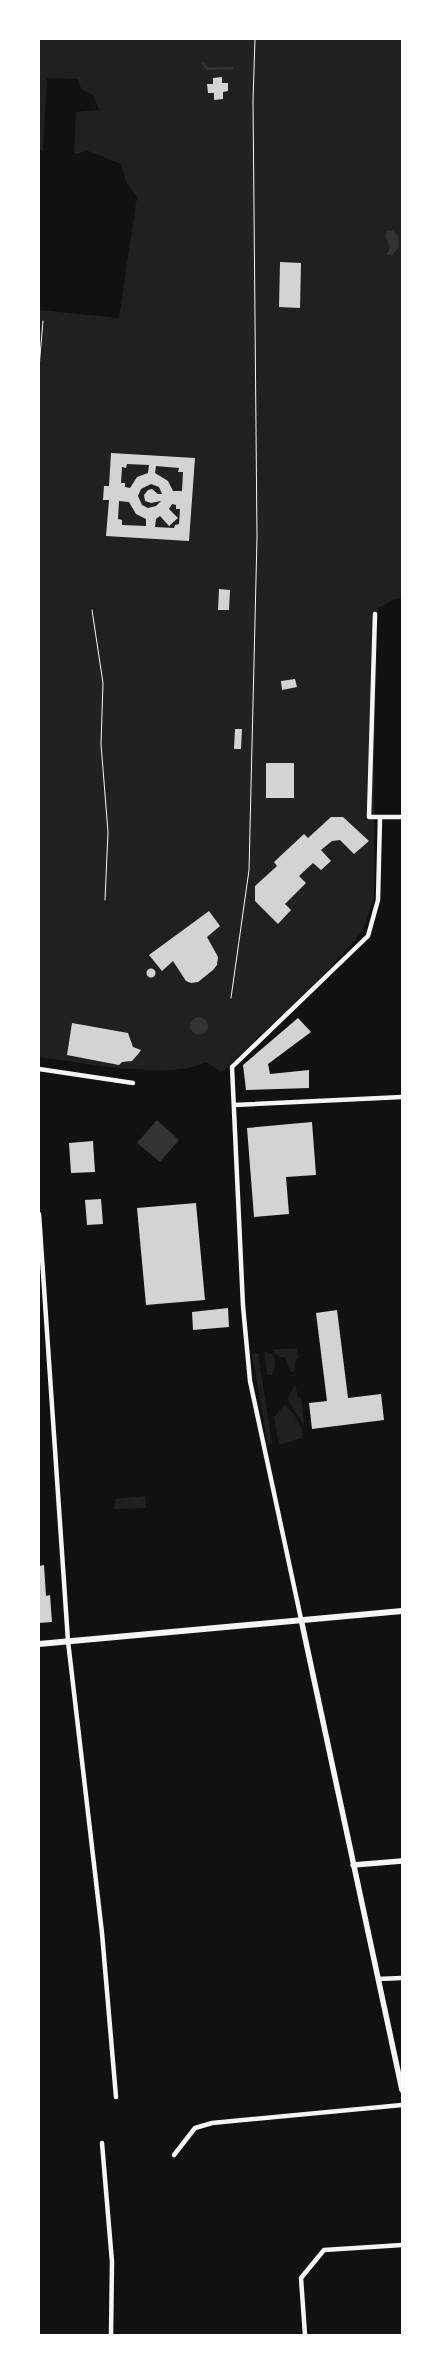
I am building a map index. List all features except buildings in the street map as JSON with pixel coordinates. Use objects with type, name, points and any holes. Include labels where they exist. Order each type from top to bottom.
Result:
[{"type":"main road","points":[[39,1644],[402,1611]]},
{"type":"street","points":[[375,614],[368,817],[402,817]]},
{"type":"street","points":[[380,818],[378,900],[368,936],[232,1067],[243,1306],[250,1381],[402,2090]]},
{"type":"street","points":[[39,1069],[133,1083]]},
{"type":"street","points":[[234,1105],[402,1096]]},
{"type":"street","points":[[39,1214],[68,1641],[102,1933],[116,2097]]},
{"type":"street","points":[[353,1864],[402,1861]]},
{"type":"street","points":[[378,1979],[402,1978]]},
{"type":"street","points":[[174,2155],[195,2128],[212,2123],[402,2105]]},
{"type":"street","points":[[102,2143],[112,2262],[111,2335]]},
{"type":"street","points":[[305,2335],[302,2278],[324,2250],[402,2245]]},
{"type":"path","points":[[231,998],[249,870],[257,537],[253,109],[255,39]]},
{"type":"path","points":[[39,368],[43,321]]},
{"type":"path","points":[[92,610],[102,683],[101,744],[108,832],[105,900]]},
{"type":"shaded area","points":[[39,39],[402,39],[402,598],[395,599],[378,608],[374,762],[374,897],[363,931],[320,978],[222,1072],[206,1062],[170,1070],[148,1070],[100,1066],[39,1057],[39,310],[119,318],[137,197],[126,182],[121,164],[88,151],[74,154],[76,112],[99,110],[93,95],[81,89],[78,79],[47,78],[43,150],[39,150]]},
{"type":"shaded area","points":[[387,230],[393,231],[398,236],[399,247],[392,256],[387,254],[390,247],[385,236]]},
{"type":"shaded area","points":[[199,1017],[205,1020],[208,1026],[205,1032],[199,1035],[193,1032],[190,1026],[193,1020]]},
{"type":"shaded area","points":[[157,1120],[179,1140],[160,1162],[137,1143]]},
{"type":"shaded area","points":[[297,1348],[298,1359],[296,1359],[294,1372],[291,1372],[285,1357],[280,1357],[272,1350]]},
{"type":"shaded area","points":[[264,1352],[272,1354],[274,1357],[275,1363],[272,1375],[267,1375]]},
{"type":"shaded area","points":[[258,1353],[272,1444],[268,1445],[252,1354]]},
{"type":"shaded area","points":[[295,1385],[298,1397],[301,1397],[304,1426],[288,1398]]},
{"type":"shaded area","points":[[284,1405],[298,1420],[303,1434],[302,1438],[279,1445],[274,1417]]},
{"type":"shaded area","points":[[145,1496],[146,1508],[114,1509],[116,1499]]},
{"type":"waterway","points":[[203,64],[208,69],[232,68]]}]
